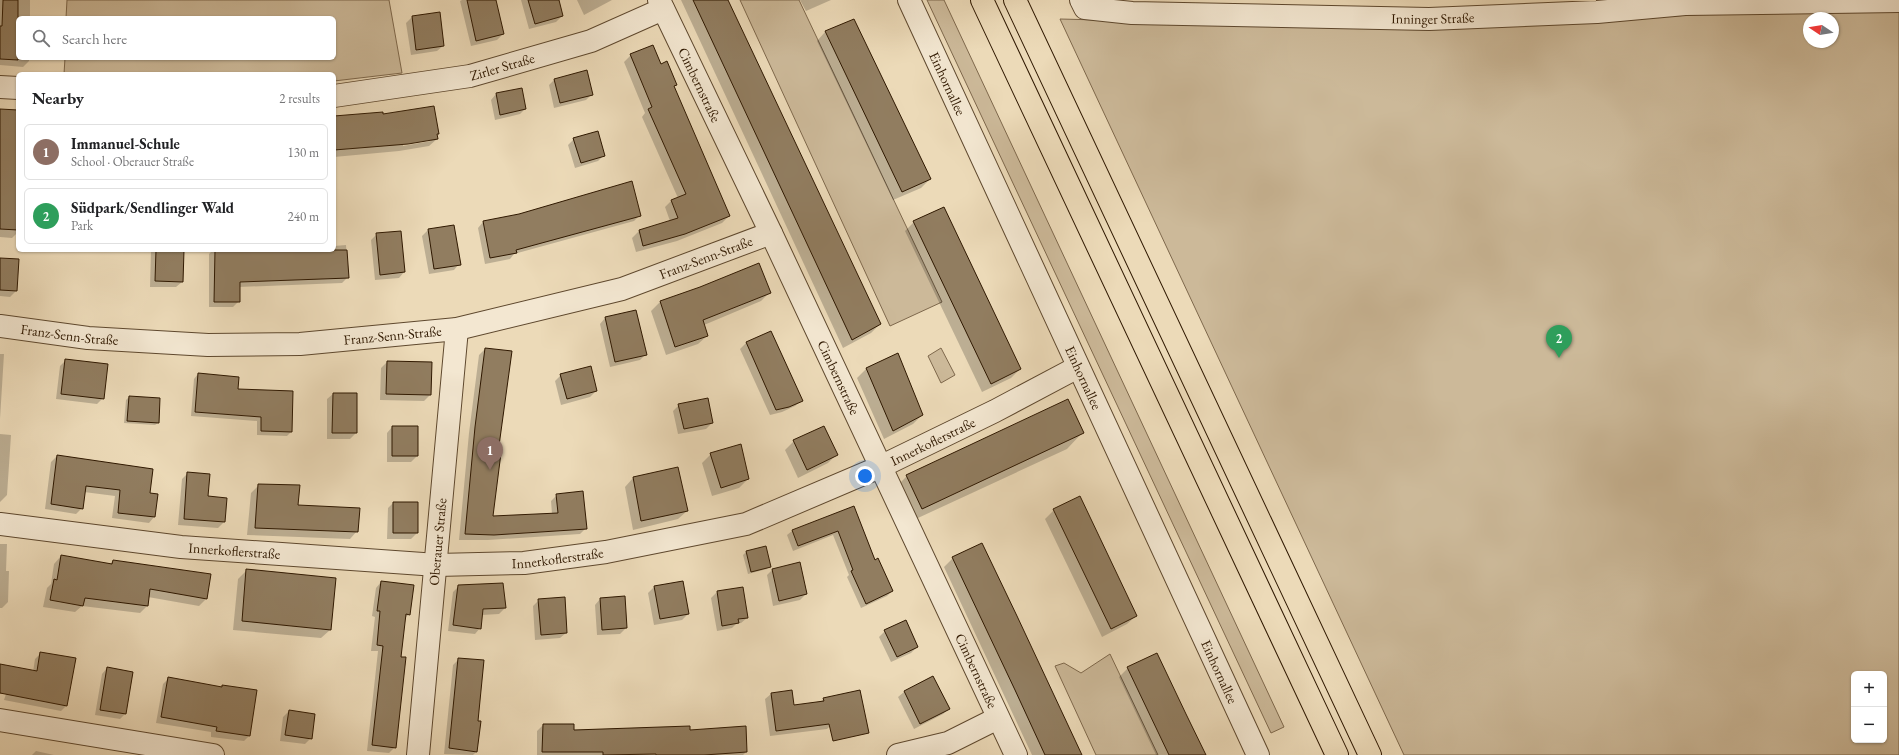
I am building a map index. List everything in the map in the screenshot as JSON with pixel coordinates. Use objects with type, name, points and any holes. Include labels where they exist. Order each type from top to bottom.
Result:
[{"type":"highway","points":[[982,0],[1336,755]]},
{"type":"highway","points":[[1015,0],[1370,755]]},
{"type":"street","name":"Einhornallee","points":[[909,0],[1258,755]]},
{"type":"street","name":"Inninger Straße","points":[[1083,4],[1132,13],[1429,19],[1597,12],[1685,2],[1899,1]]},
{"type":"street","name":"Zirler Straße","points":[[336,96],[470,76],[591,42],[661,4]]},
{"type":"street","name":"Cimbernstraße","points":[[661,4],[771,233],[1016,755]]},
{"type":"street","points":[[0,87],[16,88]]},
{"type":"street","name":"Franz-Senn-Straße","points":[[0,326],[88,338],[208,345],[300,344],[457,329],[622,289],[771,233]]},
{"type":"street","name":"Oberauer Straße","points":[[418,755],[437,565],[457,329]]},
{"type":"street","name":"Innerkoflerstraße","points":[[0,524],[181,547],[437,565],[524,562],[606,552],[746,524],[880,467],[995,411],[1078,367]]},
{"type":"street","points":[[898,755],[948,743],[998,718]]},
{"type":"street","points":[[0,720],[213,755]]},
{"type":"shaded area","points":[[67,0],[389,0],[402,73],[336,81],[336,72],[64,72],[65,60],[336,60],[336,16],[66,16]]},
{"type":"shaded area","points":[[740,0],[799,0],[942,302],[890,326]]},
{"type":"shaded area","points":[[927,0],[944,0],[1284,727],[1271,733]]},
{"type":"shaded area","points":[[1899,0],[1899,755],[1404,755],[1060,19],[1454,29],[1691,15]]},
{"type":"shaded area","points":[[941,348],[955,375],[941,383],[928,356]]},
{"type":"shaded area","points":[[1110,654],[1158,755],[1096,755],[1055,666],[1064,663],[1081,673]]},
{"type":"building","points":[[3,0],[18,0],[18,16],[16,16],[16,60],[0,59],[0,26],[2,26]]},
{"type":"building","points":[[467,0],[496,0],[504,34],[476,41]]},
{"type":"building","points":[[528,0],[559,0],[563,16],[535,24]]},
{"type":"building","points":[[693,0],[728,0],[881,324],[852,340]]},
{"type":"building","points":[[440,12],[444,46],[416,50],[412,16]]},
{"type":"building","points":[[854,19],[931,179],[902,192],[825,31]]},
{"type":"building","points":[[653,45],[661,64],[667,61],[677,85],[674,86],[730,216],[685,234],[643,246],[639,230],[678,218],[671,200],[686,194],[648,109],[652,107],[630,54]]},
{"type":"building","points":[[587,70],[593,95],[560,103],[554,79]]},
{"type":"building","points":[[522,88],[526,109],[500,115],[496,93]]},
{"type":"building","points":[[434,106],[439,134],[437,134],[438,139],[408,144],[336,150],[336,116],[383,112],[383,114]]},
{"type":"building","points":[[0,109],[16,110],[16,230],[0,229]]},
{"type":"building","points":[[598,131],[605,156],[581,163],[573,138]]},
{"type":"building","points":[[632,181],[641,216],[516,250],[517,253],[490,258],[483,221],[519,214]]},
{"type":"building","points":[[944,207],[1021,369],[991,384],[913,221]]},
{"type":"building","points":[[454,225],[461,265],[434,269],[428,229]]},
{"type":"building","points":[[401,231],[405,272],[380,275],[376,233]]},
{"type":"building","points":[[336,250],[347,250],[349,278],[240,282],[240,302],[214,302],[215,252],[336,252]]},
{"type":"building","points":[[156,252],[184,252],[183,282],[155,281]]},
{"type":"building","points":[[0,258],[19,259],[17,291],[0,290]]},
{"type":"building","points":[[759,263],[771,293],[703,320],[708,336],[675,347],[660,301],[700,287]]},
{"type":"building","points":[[636,310],[647,355],[615,362],[605,317]]},
{"type":"building","points":[[771,331],[803,401],[789,407],[776,410],[746,342]]},
{"type":"building","points":[[485,348],[512,351],[498,453],[501,453],[493,516],[558,513],[556,494],[583,491],[587,529],[494,535],[465,534],[475,427]]},
{"type":"building","points":[[898,353],[923,415],[893,431],[866,368]]},
{"type":"building","points":[[65,359],[108,364],[104,399],[61,394]]},
{"type":"building","points":[[387,361],[432,362],[431,395],[386,394]]},
{"type":"building","points":[[591,366],[597,391],[567,399],[560,374]]},
{"type":"building","points":[[198,373],[239,377],[238,389],[293,391],[292,432],[261,431],[261,417],[195,412]]},
{"type":"building","points":[[333,393],[357,393],[357,433],[332,433]]},
{"type":"building","points":[[129,396],[160,398],[159,423],[127,421]]},
{"type":"building","points":[[708,398],[713,423],[684,429],[678,404]]},
{"type":"building","points":[[1068,399],[1084,433],[922,509],[906,475]]},
{"type":"building","points":[[392,426],[418,426],[418,456],[392,456]]},
{"type":"building","points":[[824,426],[838,455],[807,470],[793,440]]},
{"type":"building","points":[[741,444],[749,479],[721,488],[710,453]]},
{"type":"building","points":[[57,455],[153,469],[150,493],[158,494],[155,517],[118,513],[120,490],[86,486],[83,509],[51,504]]},
{"type":"building","points":[[678,467],[688,511],[641,521],[633,477]]},
{"type":"building","points":[[187,472],[210,474],[208,496],[227,498],[225,522],[184,519]]},
{"type":"building","points":[[258,484],[300,485],[298,505],[360,508],[358,532],[255,528]]},
{"type":"building","points":[[1080,496],[1137,616],[1111,629],[1053,509]]},
{"type":"building","points":[[393,502],[418,502],[418,533],[393,533]]},
{"type":"building","points":[[854,506],[875,560],[878,558],[893,591],[866,604],[851,571],[853,570],[838,531],[798,546],[792,530]]},
{"type":"building","points":[[982,543],[1082,755],[1045,755],[952,557]]},
{"type":"building","points":[[766,546],[771,567],[751,572],[746,551]]},
{"type":"building","points":[[61,555],[112,564],[113,560],[211,574],[207,599],[150,589],[148,606],[85,598],[83,606],[50,600],[54,579],[57,580]]},
{"type":"building","points":[[800,562],[807,594],[779,601],[772,569]]},
{"type":"building","points":[[246,569],[336,578],[331,630],[242,621]]},
{"type":"building","points":[[381,581],[414,585],[410,615],[406,614],[401,657],[406,657],[396,748],[372,745],[383,646],[377,645],[380,611],[377,611]]},
{"type":"building","points":[[683,581],[689,614],[660,619],[654,586]]},
{"type":"building","points":[[503,583],[506,608],[483,609],[481,629],[453,625],[458,585]]},
{"type":"building","points":[[743,587],[748,618],[738,619],[739,623],[722,626],[717,591]]},
{"type":"building","points":[[625,596],[627,628],[602,630],[600,598]]},
{"type":"building","points":[[565,597],[567,633],[541,635],[538,599]]},
{"type":"building","points":[[906,620],[918,647],[897,657],[884,630]]},
{"type":"building","points":[[40,652],[76,658],[67,706],[0,693],[0,664],[37,671]]},
{"type":"building","points":[[1157,653],[1206,755],[1169,755],[1127,667]]},
{"type":"building","points":[[458,658],[484,660],[478,721],[481,721],[477,752],[449,748]]},
{"type":"building","points":[[107,667],[133,672],[126,714],[100,710]]},
{"type":"building","points":[[933,676],[950,709],[920,724],[904,691]]},
{"type":"building","points":[[168,677],[222,687],[222,685],[257,690],[250,736],[216,731],[217,727],[161,717]]},
{"type":"building","points":[[792,690],[794,705],[824,701],[823,698],[860,690],[869,733],[833,741],[829,724],[776,731],[771,693]]},
{"type":"building","points":[[289,710],[315,714],[312,739],[285,735]]},
{"type":"building","points":[[543,724],[574,724],[574,730],[690,726],[690,730],[746,726],[747,752],[704,755],[603,755],[603,752],[542,752]]},
{"type":"place","name":"Südpark/Sendlinger Wald","points":[[1559,358]]},
{"type":"place","name":"Immanuel-Schule","points":[[490,470]]}]
